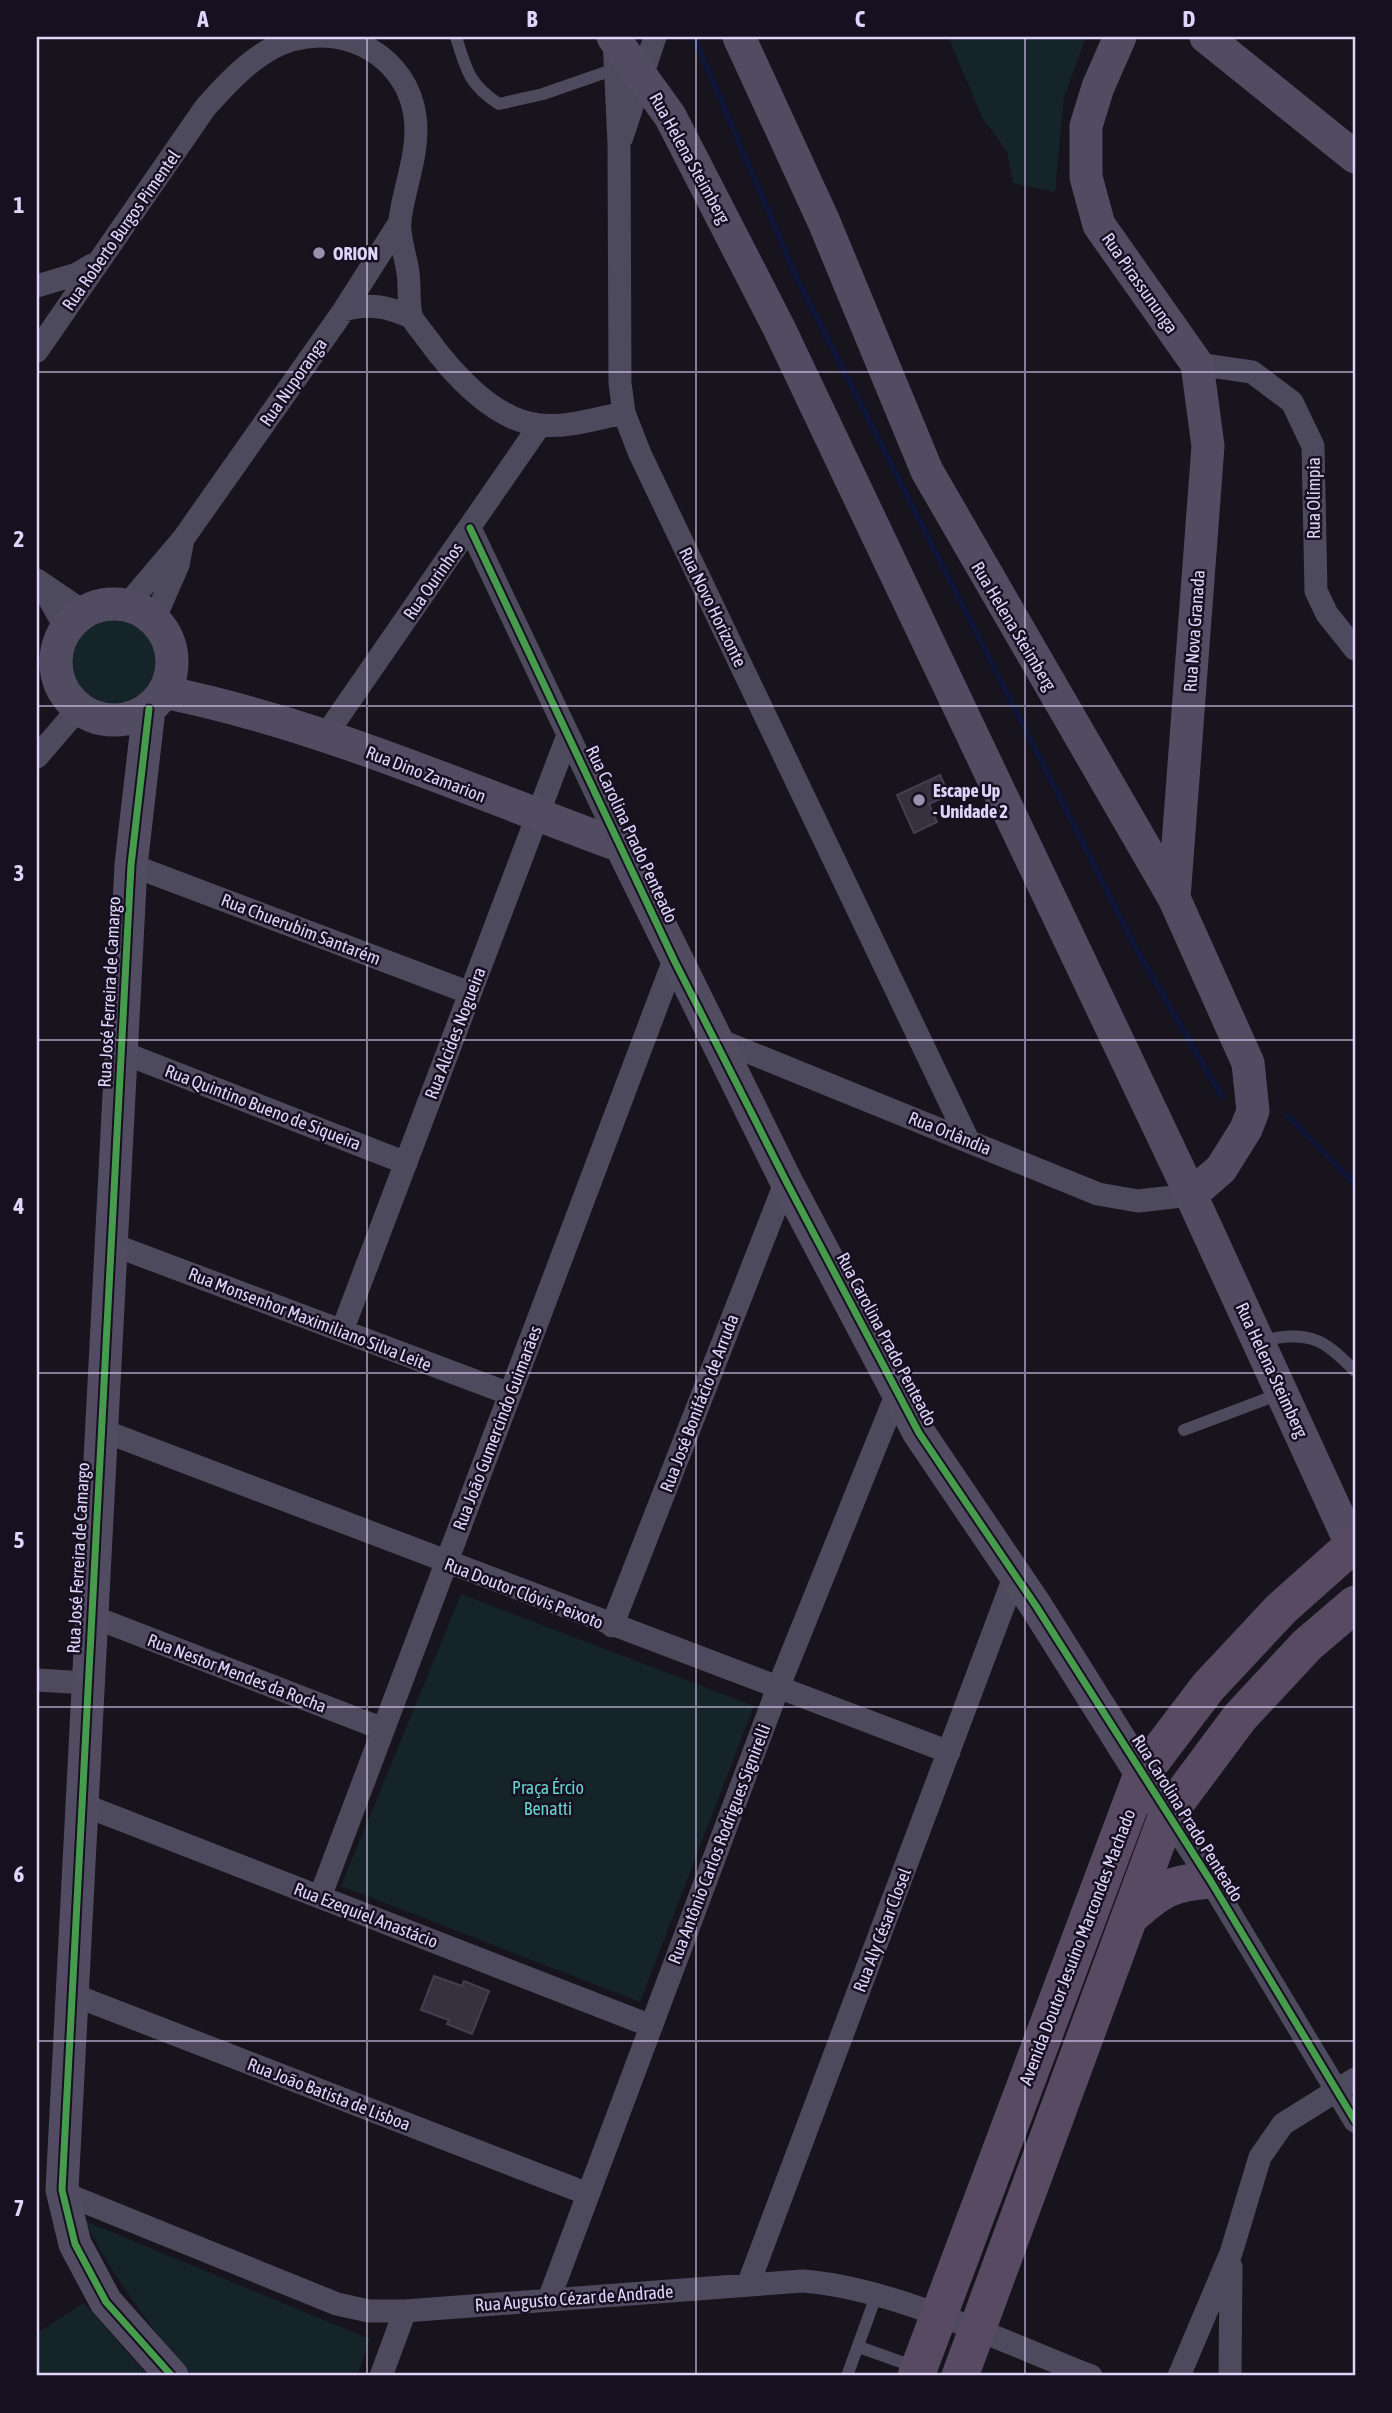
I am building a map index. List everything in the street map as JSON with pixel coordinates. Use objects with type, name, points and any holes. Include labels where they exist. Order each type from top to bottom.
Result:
[{"type":"main road","name":"Avenida Doutor Jesuíno Marcondes Machado","points":[[918,2372],[1142,1774],[1208,1687],[1281,1609],[1354,1544]]},
{"type":"main road","name":"Avenida Doutor Jesuíno Marcondes Machado","points":[[960,2376],[1167,1815],[1240,1717],[1307,1646],[1355,1604]]},
{"type":"main road","points":[[1208,1687],[1240,1717]]},
{"type":"main road","points":[[1132,1914],[1158,1892],[1177,1882],[1210,1880]]},
{"type":"street","name":"Rua Roberto Burgos Pimentel","points":[[37,351],[205,108],[230,80],[260,57],[292,40],[322,37],[361,44],[382,54],[405,83],[415,116],[414,155],[400,222]]},
{"type":"street","points":[[621,55],[655,37]]},
{"type":"street","name":"Rua Helena Steimberg","points":[[738,37],[824,222],[927,471],[1174,898],[1248,1063],[1253,1111],[1239,1144],[1221,1169],[1191,1195]]},
{"type":"street","name":"Rua Pirassununga","points":[[1120,37],[1098,88],[1086,125],[1086,177],[1099,225],[1197,364]]},
{"type":"street","points":[[1206,37],[1355,158]]},
{"type":"street","name":"Rua Novo Horizonte","points":[[621,55],[620,383],[624,412],[646,467],[968,1140]]},
{"type":"street","name":"Rua Helena Steimberg","points":[[621,55],[670,116],[779,328],[1354,1544]]},
{"type":"street","points":[[400,222],[411,317],[443,362],[475,392],[507,414],[540,425],[576,423],[624,412]]},
{"type":"street","name":"Rua Nuporanga","points":[[141,613],[178,565],[183,539],[344,310],[400,222]]},
{"type":"street","points":[[37,286],[77,274],[100,260]]},
{"type":"street","points":[[344,310],[365,304],[386,306],[411,317]]},
{"type":"street","name":"Rua Nova Granada","points":[[1174,898],[1208,446],[1197,364]]},
{"type":"street","name":"Rua Olímpia","points":[[1197,364],[1252,372],[1292,402],[1312,446],[1316,591],[1327,614],[1355,649]]},
{"type":"street","name":"Rua Ourinhos","points":[[325,736],[540,425]]},
{"type":"street","name":"Rua Carolina Prado Penteado","points":[[470,527],[674,960],[786,1181],[919,1433],[1015,1575],[1210,1880],[1355,2122]]},
{"type":"street","points":[[38,581],[75,621]]},
{"type":"street","points":[[98,606],[141,613],[166,634],[172,652],[172,673],[156,701],[137,715],[112,720],[95,717],[79,708],[59,680],[56,662],[59,645],[75,621],[98,606]]},
{"type":"street","name":"Rua Dino Zamarion","points":[[172,652],[229,705]]},
{"type":"street","name":"Rua Dino Zamarion","points":[[156,701],[229,705],[325,736],[621,846]]},
{"type":"street","name":"Rua José Ferreira de Camargo","points":[[156,701],[138,783],[131,865],[71,1994],[63,2193],[75,2244],[106,2302],[172,2376]]},
{"type":"street","points":[[37,757],[79,708]]},
{"type":"street","name":"Rua José Ferreira de Camargo","points":[[112,720],[138,783]]},
{"type":"street","name":"Rua Alcides Nogueira","points":[[342,1331],[568,735]]},
{"type":"street","name":"Rua Chuerubim Santarém","points":[[131,865],[470,993]]},
{"type":"street","name":"Rua João Gumercindo Guimarães","points":[[320,1897],[674,960]]},
{"type":"street","name":"Rua Orlândia","points":[[713,1038],[1098,1194],[1138,1201],[1191,1195]]},
{"type":"street","name":"Rua Quintino Bueno de Siqueira","points":[[121,1052],[406,1163]]},
{"type":"street","name":"Rua José Bonifácio de Arruda","points":[[612,1626],[786,1181]]},
{"type":"street","name":"Rua Monsenhor Maximiliano Silva Leite","points":[[111,1244],[510,1394]]},
{"type":"street","name":"Rua Antônio Carlos Rodrigues Signirelli","points":[[549,2299],[778,1688],[897,1392]]},
{"type":"street","name":"Rua Doutor Clóvis Peixoto","points":[[101,1430],[949,1752]]},
{"type":"street","name":"Rua Aly César Closel","points":[[748,2285],[1015,1575]]},
{"type":"street","name":"Rua Nestor Mendes da Rocha","points":[[91,1616],[383,1729]]},
{"type":"street","points":[[37,1680],[87,1683]]},
{"type":"street","name":"Rua Ezequiel Anastácio","points":[[81,1804],[651,2025]]},
{"type":"street","name":"Rua João Batista de Lisboa","points":[[71,1994],[588,2194]]},
{"type":"street","points":[[1179,2376],[1231,2253],[1260,2157],[1283,2124],[1355,2079]]},
{"type":"street","name":"Rua Augusto Cézar de Andrade","points":[[63,2193],[337,2304],[369,2311],[405,2311],[802,2281],[839,2284],[939,2317],[1091,2376]]},
{"type":"street","points":[[1230,2376],[1231,2253]]},
{"type":"street","points":[[381,2376],[405,2311]]},
{"type":"lane","points":[[456,37],[468,76],[480,93],[499,104],[621,55]]},
{"type":"lane","points":[[1258,1341],[1298,1335],[1329,1344],[1355,1371]]},
{"type":"lane","points":[[1184,1430],[1282,1392]]},
{"type":"lane","points":[[847,2376],[876,2296]]},
{"type":"lane","points":[[859,2347],[918,2372]]},
{"type":"green space","points":[[948,37],[1086,37],[1064,97],[1055,192],[1013,183],[1007,152],[982,117]]},
{"type":"green space","points":[[105,615],[123,615],[148,628],[158,644],[161,662],[158,680],[148,696],[123,709],[105,709],[80,696],[67,671],[67,653],[80,628]]},
{"type":"green space","name":"Praça Ércio Benatti","points":[[461,1594],[754,1706],[640,2002],[341,1886]]},
{"type":"green space","points":[[85,2221],[370,2339],[357,2376],[188,2376],[120,2282]]},
{"type":"green space","points":[[84,2303],[148,2376],[37,2376],[37,2333]]},
{"type":"building","name":"Escape Up - Unidade 2","points":[[940,775],[949,795],[929,804],[937,822],[914,833],[897,795]]},
{"type":"building","points":[[434,1976],[462,1986],[464,1981],[489,1991],[472,2034],[447,2024],[449,2020],[421,2010]]},
{"type":"waterway","points":[[694,37],[796,276],[1138,952],[1222,1097]]},
{"type":"waterway","points":[[1288,1116],[1355,1184]]},
{"type":"cycle path","points":[[470,528],[674,960],[786,1181],[919,1433],[1036,1606],[1210,1880],[1355,2121]]},
{"type":"cycle path","points":[[149,709],[131,865],[62,2190],[75,2244],[106,2302],[172,2376]]},
{"type":"place","name":"ORION","points":[[319,253]]},
{"type":"place","name":"Escape Up - Unidade 2","points":[[919,800]]}]
